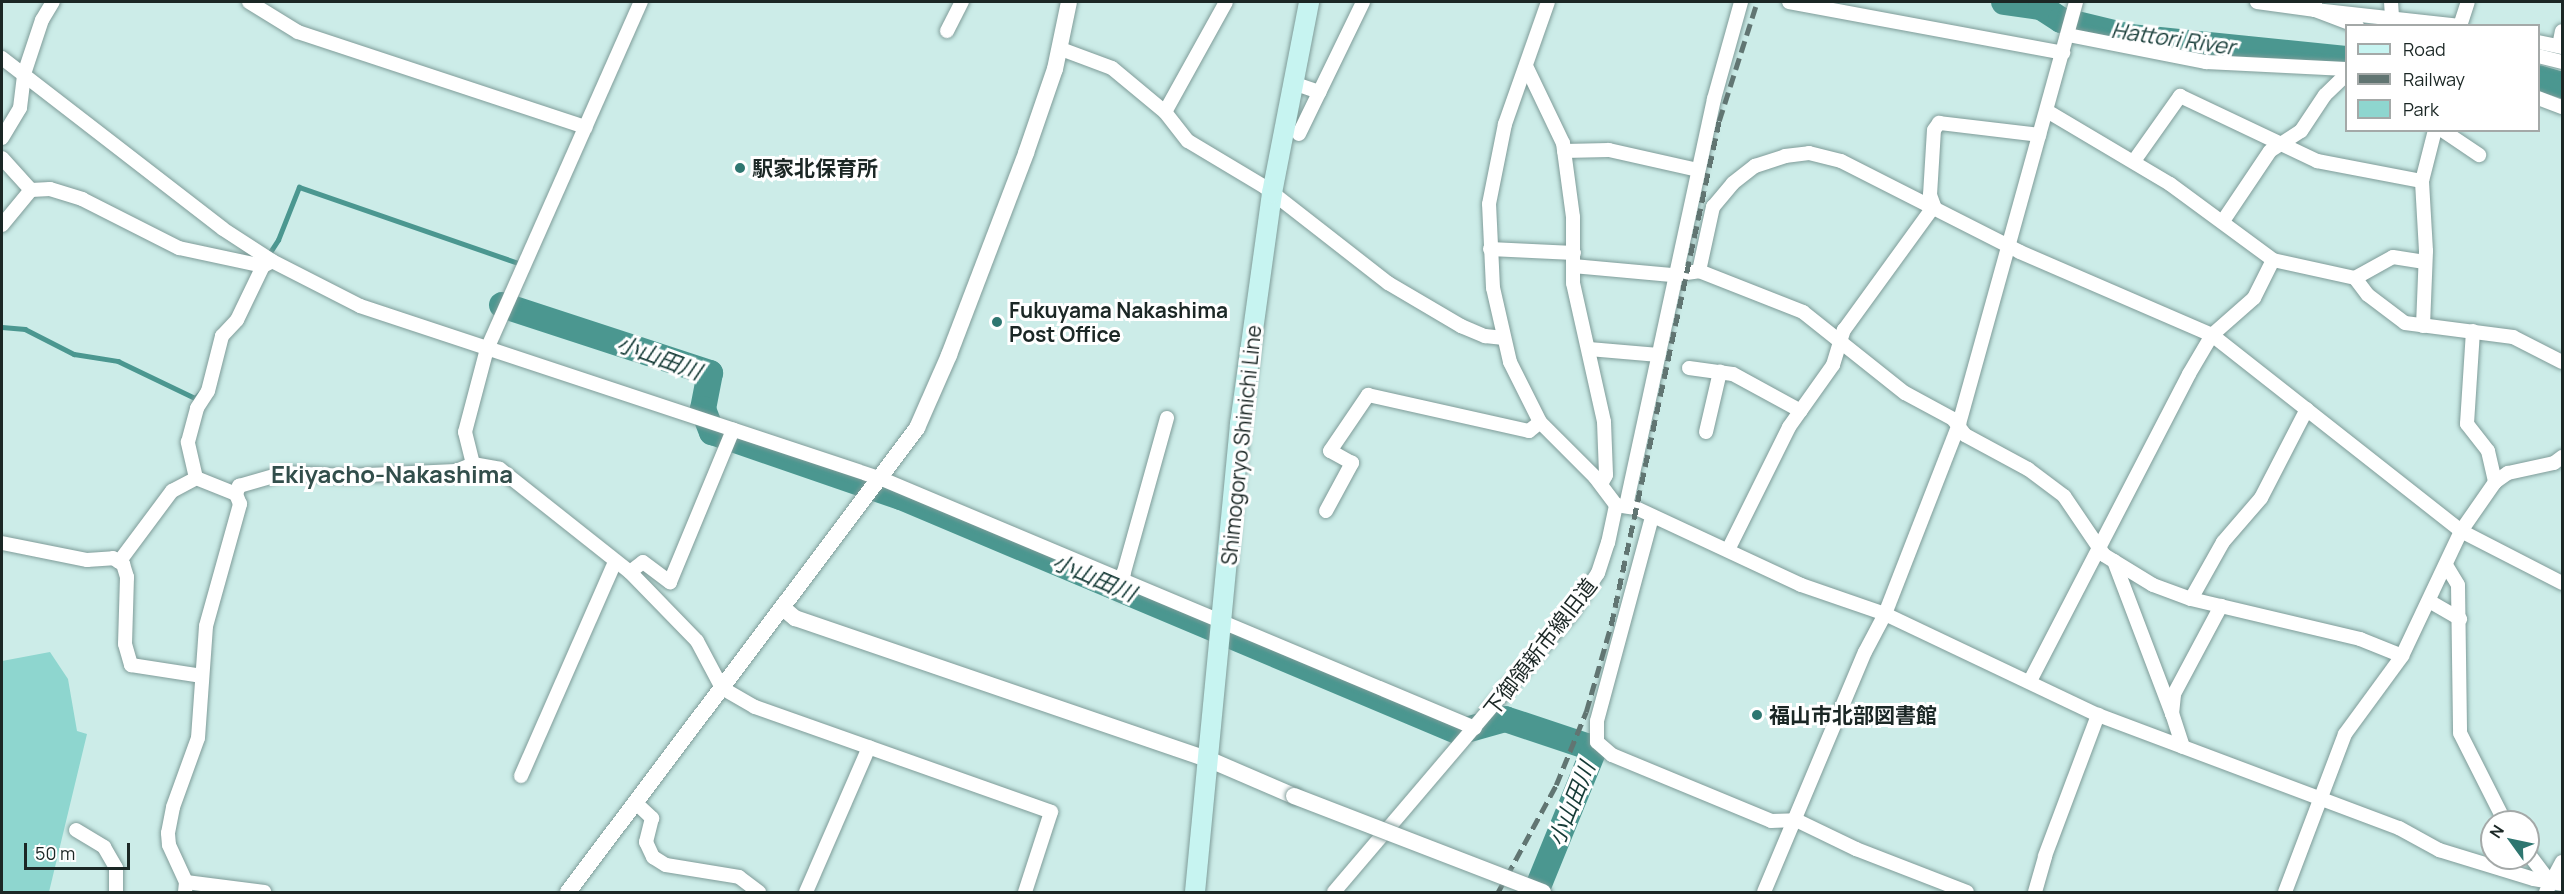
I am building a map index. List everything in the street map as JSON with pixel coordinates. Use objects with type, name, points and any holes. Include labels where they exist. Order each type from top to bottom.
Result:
[{"type":"main road","name":"Shimogoryo Shinichi Line","points":[[1195,892],[1240,424],[1272,193],[1309,2]]},
{"type":"street","points":[[2,138],[20,108],[24,74],[42,20],[53,2]]},
{"type":"street","points":[[249,2],[298,32],[586,127]]},
{"type":"street","points":[[473,464],[465,432],[487,349],[641,2]]},
{"type":"street","points":[[947,31],[962,2]]},
{"type":"street","points":[[567,892],[637,804],[722,688],[882,479],[917,428],[949,355],[1026,153],[1060,49],[1069,2]]},
{"type":"street","points":[[1165,112],[1226,2]]},
{"type":"street","points":[[1299,134],[1363,2]]},
{"type":"street","points":[[1548,2],[1527,68],[1505,124],[1489,204],[1493,288],[1510,362],[1540,422],[1621,506],[1653,517],[1801,585],[1885,614],[2098,715],[2399,828],[2439,850],[2553,886]]},
{"type":"street","name":"下御領新市線旧道","points":[[1334,892],[1573,611],[1598,573],[1621,506],[1659,355],[1698,170],[1742,2]]},
{"type":"street","points":[[1789,2],[2063,53]]},
{"type":"street","points":[[1764,892],[1865,652],[1885,614],[1959,424],[2076,2]]},
{"type":"street","points":[[2257,2],[2315,6],[2445,24]]},
{"type":"street","points":[[2391,2],[2392,17]]},
{"type":"street","points":[[2461,24],[2468,2]]},
{"type":"street","points":[[2315,6],[2353,24]]},
{"type":"street","points":[[2540,42],[2561,46],[2562,31]]},
{"type":"street","points":[[2068,35],[2206,62],[2345,69]]},
{"type":"street","points":[[1060,49],[1112,68],[1165,112],[1188,141],[1272,193],[1388,283],[1461,326],[1485,336],[1504,338]]},
{"type":"street","points":[[2540,56],[2562,62]]},
{"type":"street","points":[[2,58],[267,264],[360,306],[882,479],[1123,588],[1222,623],[1475,728]]},
{"type":"street","points":[[1527,68],[1564,151],[1573,217],[1573,283],[1604,422],[1606,475],[1601,484]]},
{"type":"street","points":[[2223,221],[2270,151],[2285,144],[2301,131],[2325,95],[2345,76]]},
{"type":"street","points":[[1293,83],[1319,92]]},
{"type":"street","points":[[2134,161],[2180,96],[2317,161],[2422,181]]},
{"type":"street","points":[[2540,99],[2562,107]]},
{"type":"street","points":[[2047,111],[2134,161],[2223,221],[2273,260],[2355,278],[2388,313],[2405,323],[2513,337],[2562,362]]},
{"type":"street","points":[[1934,206],[1930,195],[1931,173],[1934,130],[1939,123],[2039,135]]},
{"type":"street","points":[[2423,326],[2425,262],[2422,181],[2434,132]]},
{"type":"street","points":[[2445,132],[2479,155]]},
{"type":"street","points":[[1564,151],[1609,150],[1698,170]]},
{"type":"street","points":[[1699,272],[1713,207],[1733,183],[1755,166],[1785,156],[1809,153],[1841,161],[2008,244],[2212,335],[2461,531],[2562,583]]},
{"type":"street","points":[[2,158],[31,190]]},
{"type":"street","points":[[2,225],[31,190],[50,189],[82,199],[179,248],[267,264]]},
{"type":"street","points":[[1728,550],[1801,411],[1833,365],[1840,341],[1875,285],[1900,258],[1934,206]]},
{"type":"street","points":[[1490,249],[1672,275],[1677,272],[1699,272],[1803,312],[1905,393],[1959,424],[1965,435],[2028,469],[2064,496],[2097,546],[2114,561],[2152,585],[2191,599],[2361,639],[2402,656]]},
{"type":"street","points":[[2355,278],[2393,257],[2425,262]]},
{"type":"street","points":[[2030,681],[2097,546],[2212,335],[2254,298],[2273,260]]},
{"type":"street","points":[[196,478],[188,441],[196,408],[208,391],[222,336],[237,320],[267,264]]},
{"type":"street","points":[[2472,331],[2467,424],[2488,451],[2495,482]]},
{"type":"street","points":[[1589,349],[1659,355]]},
{"type":"street","points":[[1689,368],[1720,372],[1758,385],[1801,411]]},
{"type":"street","points":[[1706,432],[1720,372]]},
{"type":"street","points":[[1326,511],[1352,463],[1330,451],[1368,395],[1529,431],[1540,422]]},
{"type":"street","points":[[2191,599],[2223,542],[2261,498],[2307,409]]},
{"type":"street","points":[[1123,588],[1124,572],[1167,418]]},
{"type":"street","points":[[630,572],[643,562],[670,582],[733,430]]},
{"type":"street","points":[[2285,892],[2345,734],[2402,656],[2461,531],[2495,482],[2508,473],[2554,463],[2562,457]]},
{"type":"street","points":[[264,892],[186,887],[169,845],[168,833],[173,807],[198,738],[206,626],[240,504],[236,494],[239,486],[284,473],[346,476],[456,471],[473,464],[500,469],[630,572],[697,641],[722,688],[755,707],[1051,812],[1025,892]]},
{"type":"street","points":[[196,478],[236,494]]},
{"type":"street","points":[[119,562],[172,491],[196,478]]},
{"type":"street","points":[[1653,517],[1597,721],[1597,741],[1612,755],[1771,820],[1796,820],[1856,849],[1967,892]]},
{"type":"street","points":[[2,543],[87,560],[113,558],[119,562],[127,578],[125,644],[131,665],[202,676]]},
{"type":"street","points":[[2114,561],[2183,747]]},
{"type":"street","points":[[521,776],[615,562]]},
{"type":"street","points":[[2446,566],[2458,585],[2460,733],[2499,810]]},
{"type":"street","points":[[2429,601],[2460,619]]},
{"type":"street","points":[[2172,714],[2174,693],[2222,606]]},
{"type":"street","points":[[783,608],[795,618],[817,626],[1208,759],[1543,892]]},
{"type":"street","points":[[2035,892],[2045,856],[2098,715]]},
{"type":"street","points":[[806,892],[869,747]]},
{"type":"street","points":[[637,804],[652,818],[646,842],[653,857],[666,865],[739,877],[759,892]]},
{"type":"street","points":[[76,830],[104,847],[116,868],[116,892]]},
{"type":"street","points":[[2553,886],[2562,862]]},
{"type":"street","points":[[2540,869],[2553,886]]},
{"type":"green space","points":[[50,652],[68,679],[77,731],[87,734],[49,892],[2,892],[2,661]]},
{"type":"waterway","name":"Hattori River","points":[[2004,2],[2041,7],[2061,20],[2130,37],[2345,59]]},
{"type":"waterway","name":"Hattori River","points":[[2540,79],[2562,85]]},
{"type":"waterway","points":[[267,257],[278,240],[299,187],[521,264]]},
{"type":"waterway","name":"小山田川","points":[[502,305],[710,373],[703,409],[712,432],[901,497],[1459,732],[1505,719],[1586,746],[1593,752],[1536,892]]},
{"type":"waterway","points":[[2,327],[25,329],[74,354],[118,361],[195,398],[200,393]]},
{"type":"railway","points":[[1498,892],[1556,785],[1586,712],[1611,625],[1719,121],[1757,2]]},
{"type":"place","name":"駅家北保育所","points":[[740,168]]},
{"type":"place","name":"Fukuyama Nakashima Post Office","points":[[997,322]]},
{"type":"place","name":"福山市北部図書館","points":[[1757,715]]},
{"type":"district","name":"Ekiyacho-Nakashima","points":[[392,474]]}]
